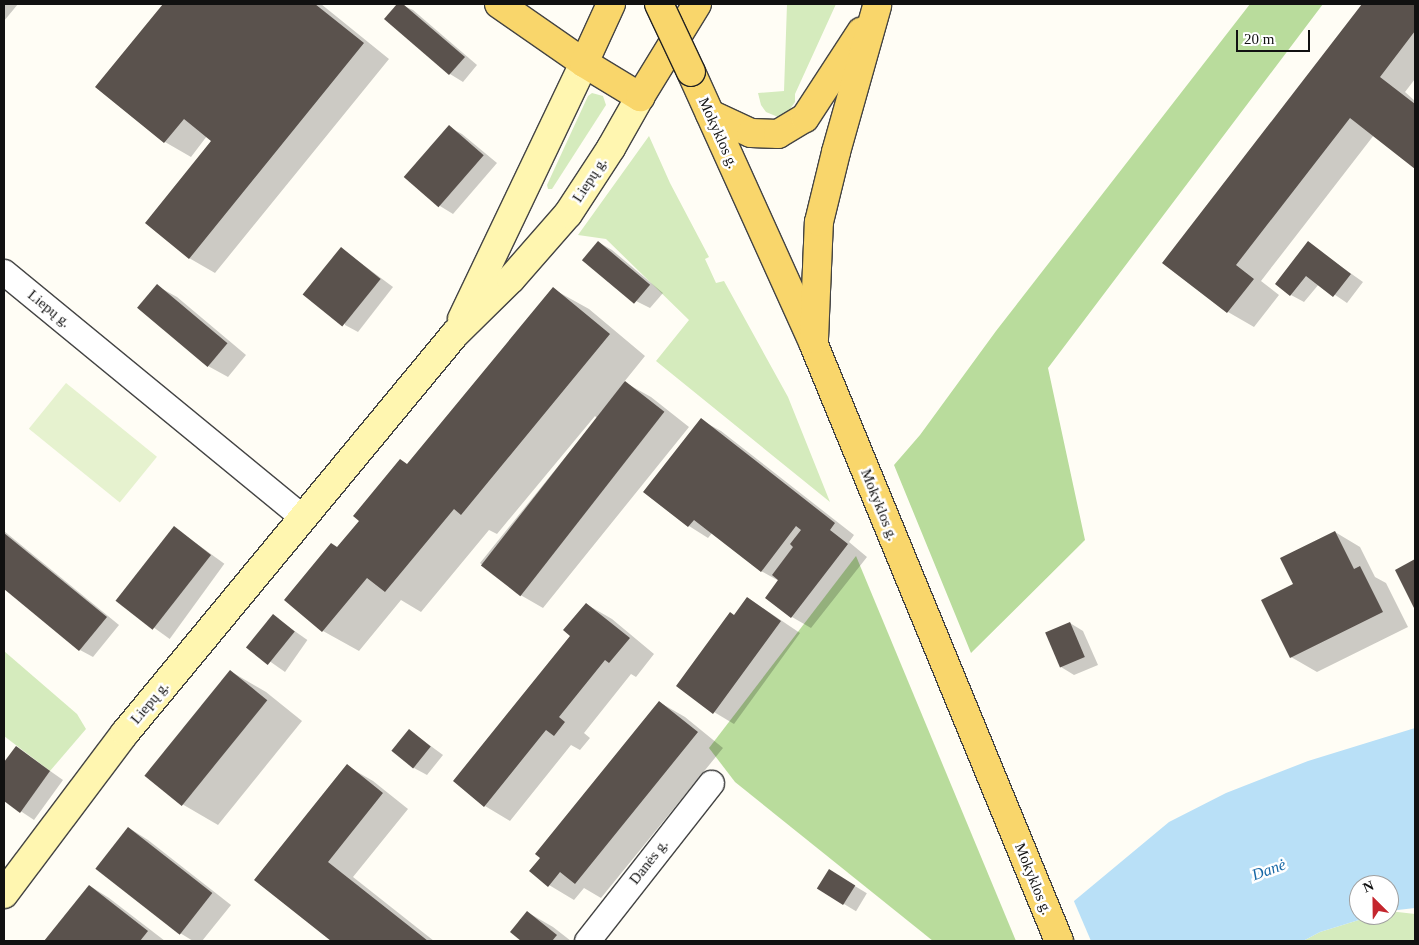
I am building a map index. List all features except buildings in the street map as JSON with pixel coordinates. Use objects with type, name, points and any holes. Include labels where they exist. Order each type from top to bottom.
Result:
[{"type":"main road","points":[[499,4],[584,63],[640,97]]},
{"type":"main road","name":"Liepų g.","points":[[455,334],[611,4]]},
{"type":"main road","name":"Mokyklos g.","points":[[659,4],[814,345],[1059,941]]},
{"type":"main road","name":"Liepų g.","points":[[4,894],[125,733],[455,334],[511,279],[568,214],[611,148],[697,4]]},
{"type":"main road","points":[[710,114],[751,133],[778,134],[805,118],[878,5]]},
{"type":"main road","points":[[814,345],[819,222],[836,152],[878,5]]},
{"type":"street","name":"Liepų g.","points":[[4,272],[303,518]]},
{"type":"street","name":"Danės g.","points":[[587,941],[711,783]]},
{"type":"green space","points":[[787,4],[836,4],[795,94],[795,102],[788,112],[778,117],[766,112],[761,105],[758,93],[784,91]]},
{"type":"green space","points":[[1250,4],[1323,4],[1048,368],[1085,540],[971,653],[894,465],[920,435],[996,331]]},
{"type":"green space","points":[[592,93],[603,96],[606,105],[552,189],[548,189],[547,185],[588,96]]},
{"type":"green space","points":[[649,136],[670,183],[709,257],[705,259],[716,283],[724,281],[788,397],[830,502],[656,361],[689,320],[606,239],[578,235]]},
{"type":"green space","points":[[66,383],[157,457],[120,502],[29,429]]},
{"type":"green space","points":[[856,556],[1016,941],[933,941],[735,782],[709,748]]},
{"type":"green space","points":[[4,651],[77,714],[86,729],[50,771],[4,736]]},
{"type":"green space","points":[[1399,912],[1415,914],[1415,941],[1303,941],[1320,932],[1349,923],[1349,925],[1399,925]]},
{"type":"water","name":"Danė","points":[[1415,728],[1415,908],[1399,910],[1399,875],[1349,875],[1349,923],[1320,932],[1303,941],[1022,941],[1074,901],[1169,822],[1226,793],[1308,761]]},
{"type":"pier","points":[[1073,899],[1091,941],[1019,941],[1020,939]]}]
